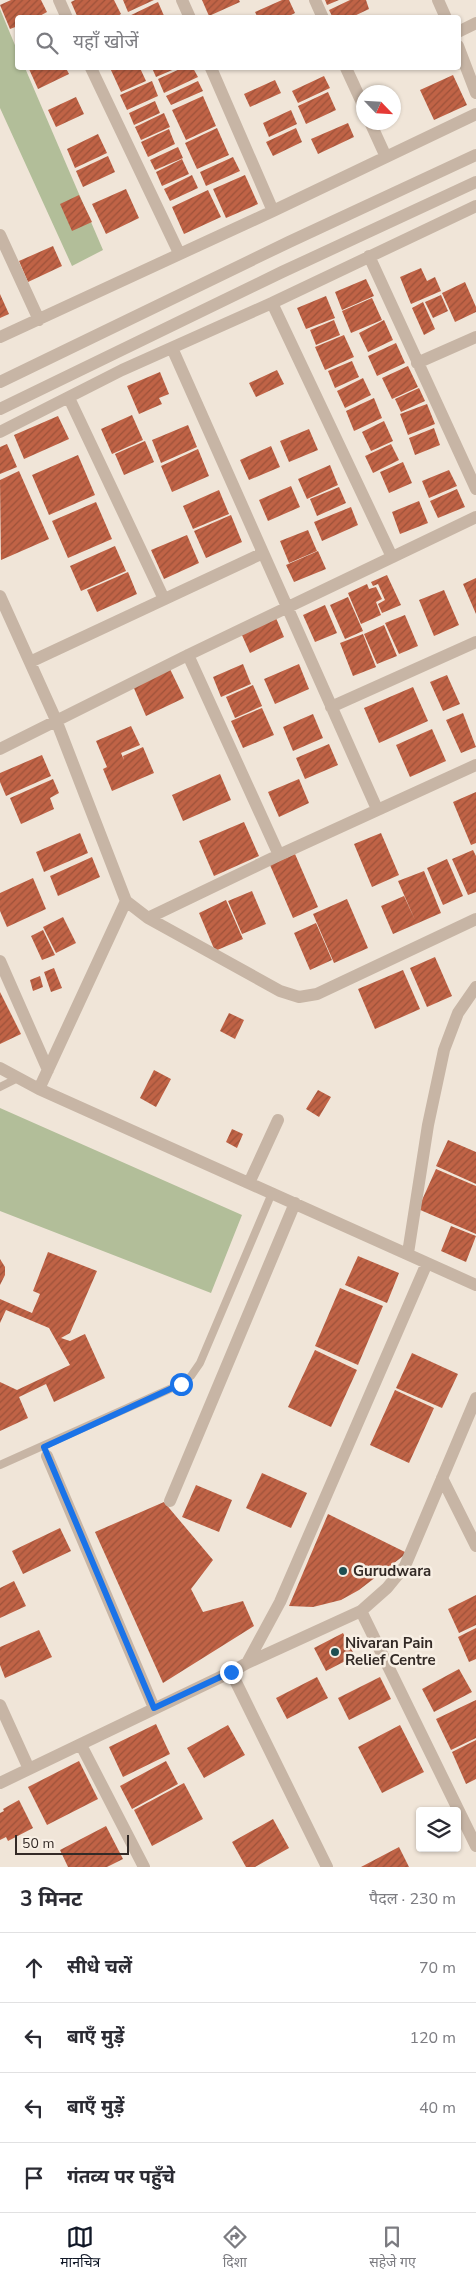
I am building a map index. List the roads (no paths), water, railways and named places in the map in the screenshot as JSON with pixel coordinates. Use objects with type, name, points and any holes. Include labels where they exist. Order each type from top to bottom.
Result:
[{"type":"street","points":[[59,0],[66,15]]},
{"type":"street","points":[[182,0],[189,15]]},
{"type":"street","points":[[315,0],[322,15]]},
{"type":"street","points":[[438,0],[445,15]]},
{"type":"street","points":[[461,30],[476,23]]},
{"type":"street","points":[[461,54],[476,93]]},
{"type":"street","points":[[92,70],[179,253]]},
{"type":"street","points":[[212,70],[273,211]]},
{"type":"street","points":[[347,70],[356,90]]},
{"type":"street","points":[[0,337],[273,211],[476,114]]},
{"type":"street","points":[[374,130],[386,157]]},
{"type":"street","points":[[0,382],[288,242],[476,156]]},
{"type":"street","points":[[0,409],[282,272],[476,182]]},
{"type":"street","points":[[0,432],[122,370],[272,303],[476,206]]},
{"type":"street","points":[[0,235],[39,320]]},
{"type":"street","points":[[369,256],[476,489]]},
{"type":"street","points":[[272,303],[392,557]]},
{"type":"street","points":[[417,363],[476,337]]},
{"type":"street","points":[[172,348],[377,809]]},
{"type":"street","points":[[69,398],[164,599]]},
{"type":"street","points":[[0,749],[188,655],[476,517]]},
{"type":"street","points":[[30,662],[263,553]]},
{"type":"street","points":[[0,596],[56,720],[126,901],[148,918],[280,991],[299,997],[317,994],[476,919]]},
{"type":"street","points":[[331,707],[476,642]]},
{"type":"street","points":[[188,655],[278,855]]},
{"type":"street","points":[[148,918],[278,855],[476,765]]},
{"type":"street","points":[[39,1089],[126,901]]},
{"type":"street","points":[[0,961],[48,1070]]},
{"type":"street","points":[[408,1253],[428,1125],[444,1050],[458,1013],[476,987]]},
{"type":"street","points":[[0,1068],[39,1089],[476,1284]]},
{"type":"street","points":[[249,1183],[278,1120]]},
{"type":"street","points":[[170,1500],[295,1203]]},
{"type":"street","points":[[247,1663],[280,1602],[427,1262]]},
{"type":"street","points":[[0,1784],[247,1663],[361,1611],[387,1588],[405,1566],[476,1398]]},
{"type":"street","points":[[46,1451],[154,1708]]},
{"type":"street","points":[[442,1478],[476,1546]]},
{"type":"street","points":[[361,1611],[476,1846]]},
{"type":"street","points":[[231,1672],[327,1867]]},
{"type":"street","points":[[0,1705],[29,1769]]},
{"type":"street","points":[[81,1745],[144,1867]]},
{"type":"lane","points":[[0,1088],[18,1078]]},
{"type":"lane","points":[[0,1465],[46,1451],[181,1384],[191,1376],[200,1364],[272,1193]]},
{"type":"place","name":"Gurudwara","points":[[343,1571]]},
{"type":"place","name":"Nivaran Pain Relief Centre","points":[[335,1652]]}]
